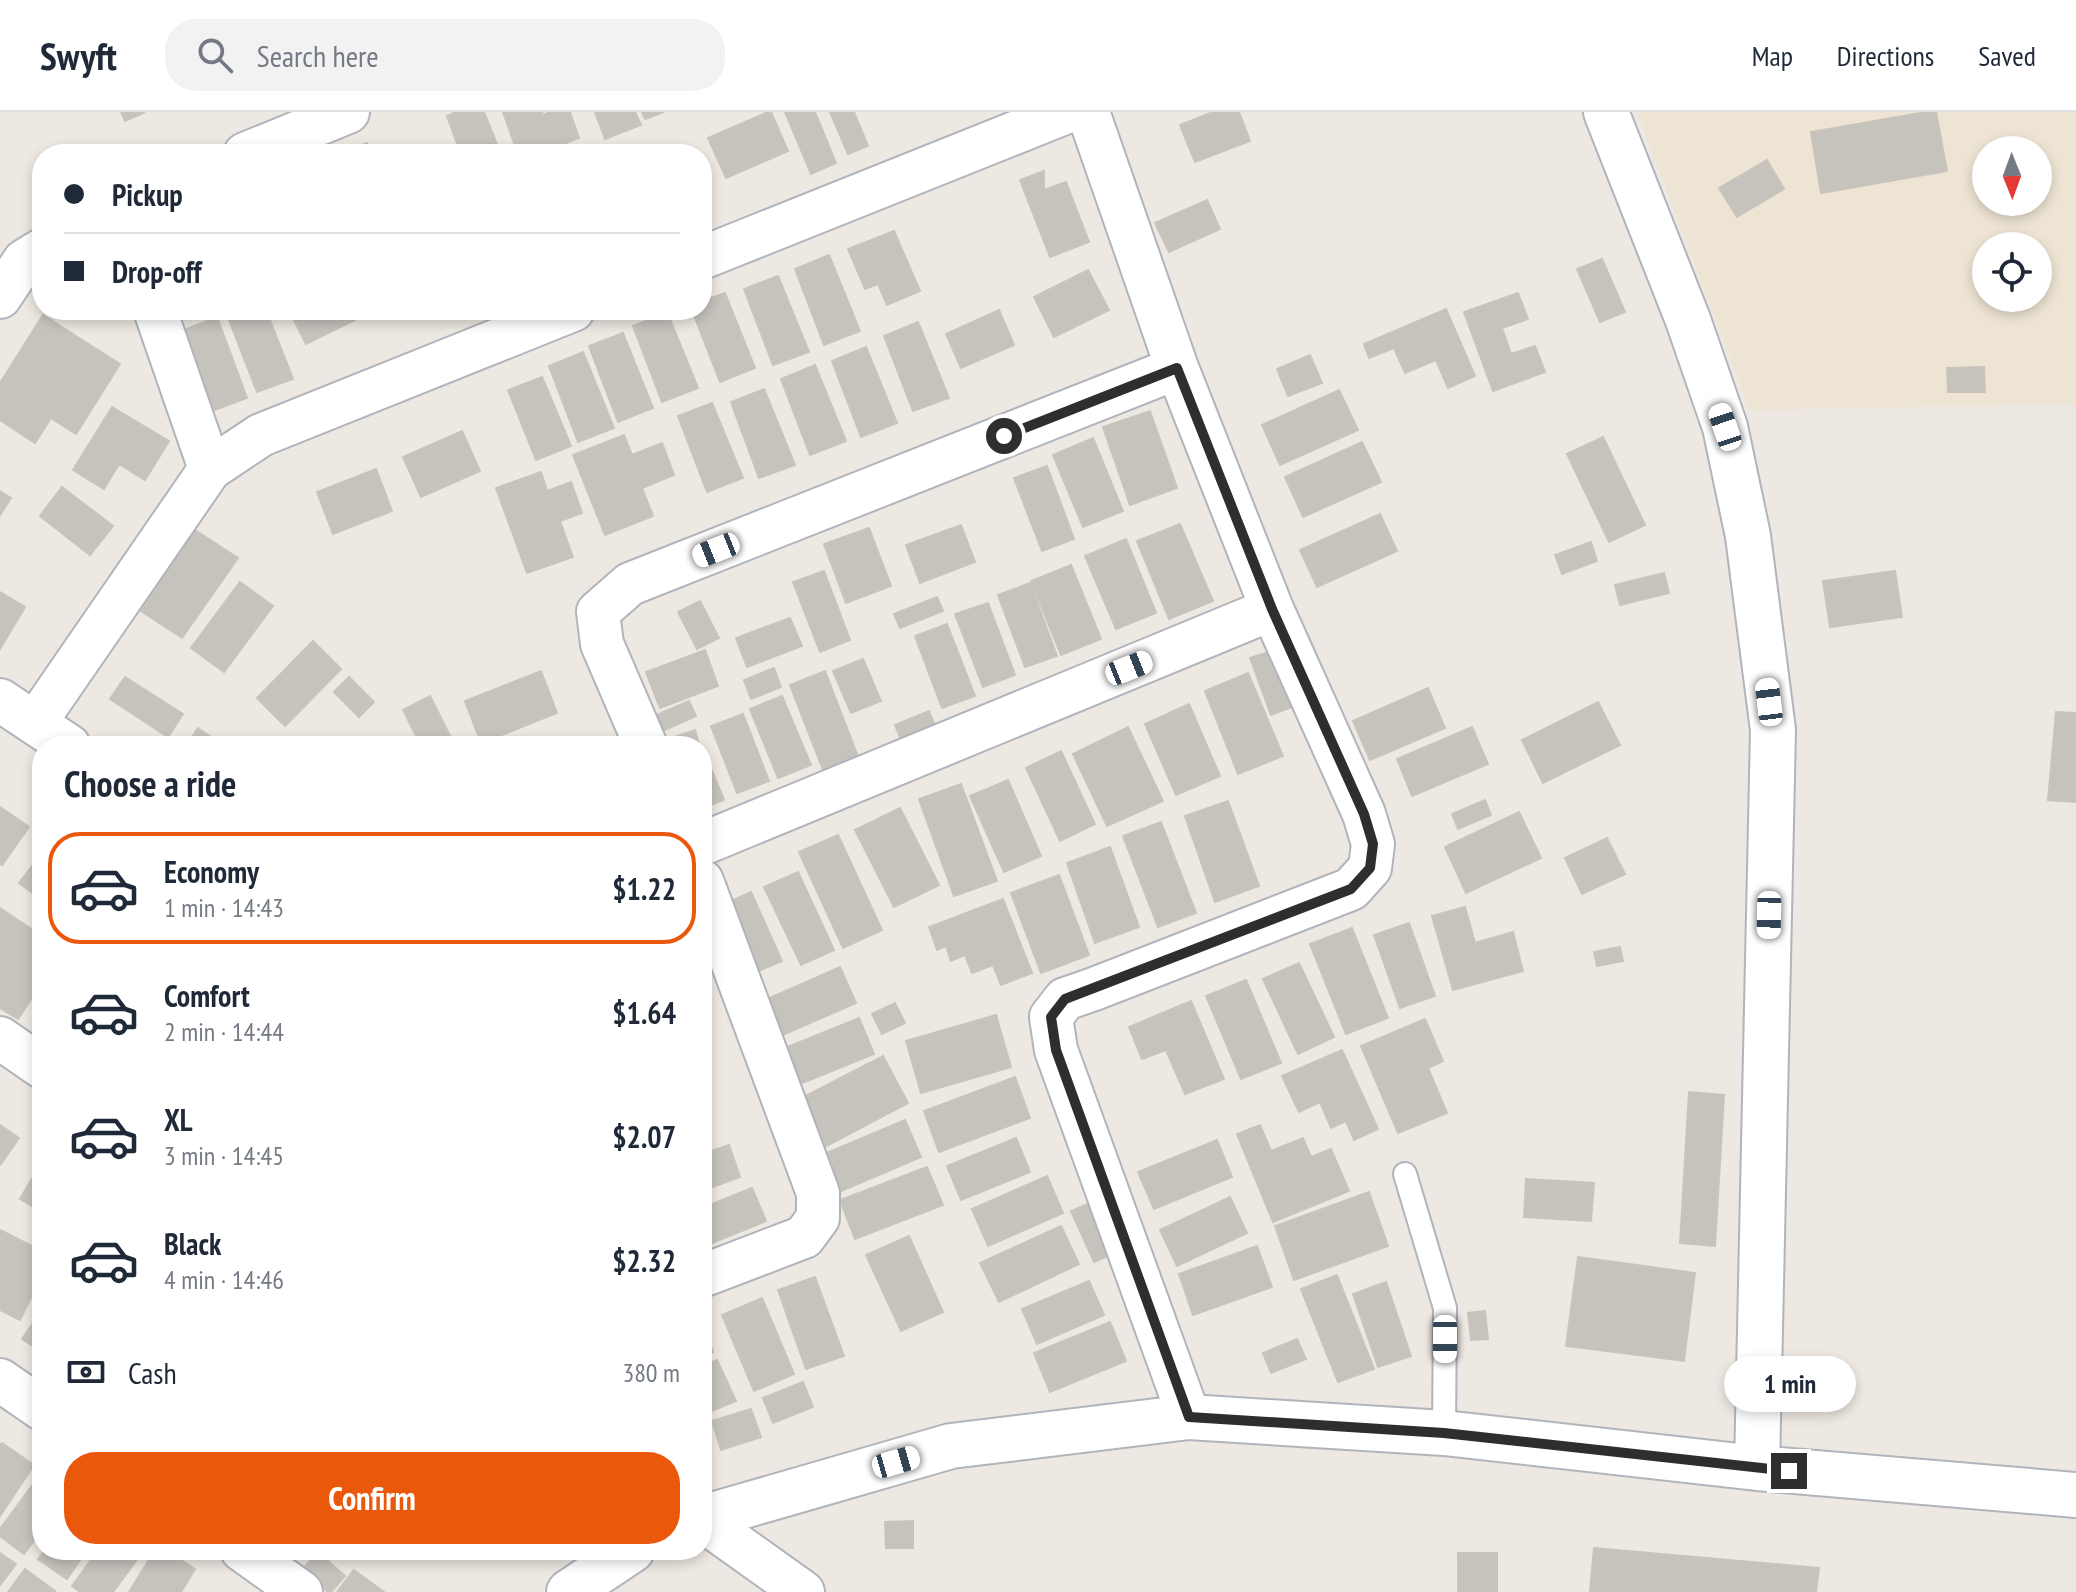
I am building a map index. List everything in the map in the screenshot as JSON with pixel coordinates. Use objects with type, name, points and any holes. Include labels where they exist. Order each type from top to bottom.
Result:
[{"type":"street","points":[[270,144],[348,112]]},
{"type":"street","points":[[712,254],[1067,112]]},
{"type":"street","points":[[1088,112],[1177,368],[1272,609],[1364,814],[1373,844],[1370,868],[1351,889],[1065,999],[1051,1017],[1056,1050],[1189,1417]]},
{"type":"street","points":[[1606,112],[1688,320],[1725,427],[1748,536],[1773,730],[1757,1468]]},
{"type":"street","points":[[0,297],[24,261],[32,256]]},
{"type":"street","points":[[158,320],[210,469]]},
{"type":"street","points":[[35,723],[210,469],[261,435],[548,320]]},
{"type":"street","points":[[642,736],[602,644],[598,612],[630,584],[1177,368]]},
{"type":"street","points":[[712,840],[1272,609]]},
{"type":"street","points":[[0,700],[54,736]]},
{"type":"street","points":[[712,908],[818,1193],[818,1218],[804,1237],[712,1272]]},
{"type":"street","points":[[0,1038],[32,1060]]},
{"type":"street","points":[[0,1380],[32,1402]]},
{"type":"street","points":[[712,1516],[951,1446],[1189,1417],[1444,1433],[1757,1468],[2076,1495]]},
{"type":"street","points":[[712,1526],[803,1592]]},
{"type":"street","points":[[256,1560],[301,1592]]},
{"type":"street","points":[[569,1592],[617,1560]]},
{"type":"lane","points":[[1405,1174],[1445,1308],[1444,1433]]},
{"type":"shaded area","points":[[1637,112],[2076,112],[2076,407],[2066,404],[1750,410]]},
{"type":"building","points":[[121,112],[145,112],[125,121]]},
{"type":"building","points":[[456,112],[484,112],[497,144],[457,144],[447,116]]},
{"type":"building","points":[[503,112],[542,112],[543,115],[570,112],[579,138],[564,144],[514,144]]},
{"type":"building","points":[[595,112],[635,112],[641,125],[605,139]]},
{"type":"building","points":[[642,112],[664,112],[645,119]]},
{"type":"building","points":[[771,112],[788,151],[726,178],[708,138]]},
{"type":"building","points":[[785,112],[815,112],[836,163],[811,174]]},
{"type":"building","points":[[830,112],[854,112],[868,146],[848,154]]},
{"type":"building","points":[[1213,112],[1239,112],[1250,141],[1195,162],[1180,125]]},
{"type":"building","points":[[1936,112],[1947,171],[1821,193],[1811,132]]},
{"type":"building","points":[[1767,160],[1784,189],[1737,217],[1719,188]]},
{"type":"building","points":[[1044,171],[1044,190],[1066,182],[1089,242],[1050,257],[1020,180]]},
{"type":"building","points":[[1207,200],[1220,229],[1169,252],[1155,223]]},
{"type":"building","points":[[894,231],[920,291],[887,305],[878,284],[865,289],[848,249]]},
{"type":"building","points":[[829,255],[860,331],[824,345],[795,269]]},
{"type":"building","points":[[1602,259],[1625,312],[1600,322],[1577,269]]},
{"type":"building","points":[[1088,270],[1109,310],[1054,337],[1034,297]]},
{"type":"building","points":[[778,276],[809,352],[773,365],[744,289]]},
{"type":"building","points":[[725,293],[755,368],[720,382],[696,320],[712,320],[712,298]]},
{"type":"building","points":[[1518,293],[1528,319],[1502,328],[1511,354],[1535,346],[1545,372],[1493,391],[1464,312]]},
{"type":"building","points":[[1446,309],[1475,376],[1448,388],[1436,360],[1405,373],[1394,348],[1369,358],[1364,344]]},
{"type":"building","points":[[999,310],[1014,345],[961,368],[946,334]]},
{"type":"building","points":[[40,320],[51,320],[120,364],[76,434],[51,418],[35,443],[0,420],[0,383]]},
{"type":"building","points":[[209,320],[218,320],[247,398],[212,411],[181,331]]},
{"type":"building","points":[[229,320],[270,320],[293,379],[257,392]]},
{"type":"building","points":[[294,320],[355,320],[306,344]]},
{"type":"building","points":[[648,320],[670,320],[698,388],[662,402],[633,326]]},
{"type":"building","points":[[918,322],[949,398],[913,411],[884,336]]},
{"type":"building","points":[[623,333],[653,408],[618,422],[589,346]]},
{"type":"building","points":[[866,347],[897,423],[861,437],[832,361]]},
{"type":"building","points":[[583,352],[614,428],[578,442],[549,366]]},
{"type":"building","points":[[1310,355],[1322,383],[1288,396],[1277,369]]},
{"type":"building","points":[[815,365],[846,441],[810,455],[781,379]]},
{"type":"building","points":[[1984,367],[1985,392],[1948,392],[1947,368]]},
{"type":"building","points":[[542,377],[571,446],[536,460],[508,390]]},
{"type":"building","points":[[764,389],[795,465],[759,478],[731,402]]},
{"type":"building","points":[[1339,390],[1358,430],[1280,465],[1262,425]]},
{"type":"building","points":[[712,403],[743,478],[707,492],[678,416]]},
{"type":"building","points":[[112,407],[169,441],[145,480],[119,464],[104,489],[73,470]]},
{"type":"building","points":[[1150,411],[1177,488],[1130,505],[1103,427]]},
{"type":"building","points":[[462,431],[480,471],[421,497],[403,457]]},
{"type":"building","points":[[624,435],[632,455],[662,443],[674,475],[642,488],[653,516],[605,535],[573,455]]},
{"type":"building","points":[[1603,437],[1645,525],[1609,542],[1567,454]]},
{"type":"building","points":[[1093,438],[1123,511],[1083,527],[1053,455]]},
{"type":"building","points":[[1362,442],[1381,482],[1303,517],[1285,477]]},
{"type":"building","points":[[1047,466],[1074,539],[1042,551],[1014,478]]},
{"type":"building","points":[[376,469],[392,511],[333,534],[317,492]]},
{"type":"building","points":[[541,472],[547,491],[571,482],[582,513],[560,521],[573,557],[527,573],[496,488]]},
{"type":"building","points":[[62,487],[113,526],[90,555],[40,516]]},
{"type":"building","points":[[0,491],[11,498],[0,515]]},
{"type":"building","points":[[1380,514],[1397,551],[1317,587],[1300,550]]},
{"type":"building","points":[[1180,524],[1213,601],[1169,619],[1137,541]]},
{"type":"building","points":[[961,525],[975,562],[920,583],[906,545]]},
{"type":"building","points":[[869,528],[891,586],[846,603],[824,544]]},
{"type":"building","points":[[195,530],[238,558],[182,638],[141,611]]},
{"type":"building","points":[[1126,539],[1156,613],[1116,629],[1085,556]]},
{"type":"building","points":[[1591,542],[1597,561],[1562,574],[1555,555]]},
{"type":"building","points":[[1071,565],[1101,639],[1061,655],[1031,581]]},
{"type":"building","points":[[824,571],[850,640],[820,652],[793,582]]},
{"type":"building","points":[[1895,571],[1902,617],[1830,627],[1823,581]]},
{"type":"building","points":[[1664,573],[1669,593],[1620,605],[1615,585]]},
{"type":"building","points":[[240,582],[273,606],[224,672],[191,648]]},
{"type":"building","points":[[1030,583],[1057,656],[1025,667],[998,595]]},
{"type":"building","points":[[0,592],[25,607],[0,649]]},
{"type":"building","points":[[937,597],[943,611],[900,628],[894,614]]},
{"type":"building","points":[[700,601],[719,638],[697,649],[678,612]]},
{"type":"building","points":[[988,603],[1015,675],[983,687],[955,614]]},
{"type":"building","points":[[790,618],[802,646],[747,667],[736,638]]},
{"type":"building","points":[[947,624],[975,696],[942,708],[915,636]]},
{"type":"building","points":[[313,641],[341,669],[285,726],[257,698]]},
{"type":"building","points":[[705,650],[718,686],[660,708],[646,672]]},
{"type":"building","points":[[1272,651],[1292,707],[1271,715],[1250,658]]},
{"type":"building","points":[[863,659],[881,701],[851,713],[833,671]]},
{"type":"building","points":[[774,668],[781,687],[751,699],[744,680]]},
{"type":"building","points":[[541,671],[557,713],[499,736],[478,736],[465,701]]},
{"type":"building","points":[[825,671],[860,762],[825,775],[790,685]]},
{"type":"building","points":[[1248,673],[1283,756],[1238,774],[1205,691]]},
{"type":"building","points":[[125,677],[183,714],[166,736],[110,699]]},
{"type":"building","points":[[349,677],[374,702],[359,717],[334,692]]},
{"type":"building","points":[[1428,688],[1445,728],[1370,760],[1353,721]]},
{"type":"building","points":[[430,696],[450,736],[416,736],[403,710]]},
{"type":"building","points":[[782,696],[811,765],[778,778],[750,709]]},
{"type":"building","points":[[689,701],[696,716],[654,735],[647,719]]},
{"type":"building","points":[[1598,702],[1620,745],[1543,783],[1522,740]]},
{"type":"building","points":[[1189,704],[1220,776],[1176,795],[1145,724]]},
{"type":"building","points":[[929,711],[937,731],[903,745],[895,725]]},
{"type":"building","points":[[2056,712],[2076,713],[2076,802],[2048,800]]},
{"type":"building","points":[[743,714],[769,781],[737,793],[711,726]]},
{"type":"building","points":[[1128,727],[1163,801],[1107,826],[1073,754]]},
{"type":"building","points":[[1472,727],[1488,764],[1412,796],[1397,759]]},
{"type":"building","points":[[198,728],[210,736],[193,736]]},
{"type":"building","points":[[695,730],[697,736],[678,736]]},
{"type":"building","points":[[1061,751],[1095,824],[1060,841],[1026,768]]},
{"type":"building","points":[[712,771],[724,800],[712,804]]},
{"type":"building","points":[[1008,780],[1041,856],[1004,872],[970,796]]},
{"type":"building","points":[[961,784],[997,881],[954,896],[919,799]]},
{"type":"building","points":[[1485,800],[1491,815],[1458,829],[1452,814]]},
{"type":"building","points":[[1228,801],[1259,886],[1215,902],[1185,816]]},
{"type":"building","points":[[0,807],[29,827],[2,865],[0,864]]},
{"type":"building","points":[[900,808],[939,885],[894,907],[855,830]]},
{"type":"building","points":[[1519,812],[1541,858],[1466,893],[1445,847]]},
{"type":"building","points":[[1161,822],[1196,913],[1158,927],[1123,836]]},
{"type":"building","points":[[838,835],[882,930],[843,948],[799,852]]},
{"type":"building","points":[[1607,838],[1625,874],[1582,894],[1565,858]]},
{"type":"building","points":[[1110,847],[1139,927],[1095,943],[1067,863]]},
{"type":"building","points":[[32,866],[32,893],[19,883]]},
{"type":"building","points":[[798,872],[834,950],[801,965],[764,887]]},
{"type":"building","points":[[1059,875],[1089,955],[1041,973],[1011,893]]},
{"type":"building","points":[[751,892],[782,961],[744,977],[713,909]]},
{"type":"building","points":[[1003,899],[1032,973],[1001,985],[993,965],[972,973],[965,955],[951,961],[946,946],[937,950],[929,927]]},
{"type":"building","points":[[1465,907],[1475,943],[1513,932],[1523,971],[1453,990],[1432,916]]},
{"type":"building","points":[[0,908],[32,929],[32,998],[18,1019],[0,1008]]},
{"type":"building","points":[[1409,923],[1435,996],[1400,1008],[1374,935]]},
{"type":"building","points":[[1352,928],[1388,1018],[1346,1034],[1310,944]]},
{"type":"building","points":[[1620,947],[1623,961],[1597,966],[1594,952]]},
{"type":"building","points":[[1299,963],[1334,1037],[1298,1054],[1263,979]]},
{"type":"building","points":[[840,967],[856,1003],[778,1037],[763,1001]]},
{"type":"building","points":[[1246,980],[1281,1063],[1241,1079],[1206,996]]},
{"type":"building","points":[[1191,1001],[1224,1079],[1185,1094],[1166,1050],[1142,1059],[1129,1027]]},
{"type":"building","points":[[895,1003],[905,1023],[882,1034],[872,1014]]},
{"type":"building","points":[[996,1015],[1011,1067],[921,1093],[906,1041]]},
{"type":"building","points":[[859,1018],[874,1054],[800,1084],[785,1048]]},
{"type":"building","points":[[1425,1019],[1443,1061],[1428,1068],[1447,1113],[1398,1133],[1361,1046]]},
{"type":"building","points":[[1342,1050],[1378,1129],[1354,1140],[1346,1121],[1331,1128],[1320,1102],[1299,1112],[1282,1076]]},
{"type":"building","points":[[883,1056],[908,1103],[819,1150],[794,1102]]},
{"type":"building","points":[[1015,1077],[1030,1118],[939,1152],[924,1111]]},
{"type":"building","points":[[1689,1092],[1724,1095],[1715,1246],[1680,1243]]},
{"type":"building","points":[[905,1120],[921,1157],[839,1192],[822,1155]]},
{"type":"building","points":[[0,1125],[19,1138],[1,1164],[0,1163]]},
{"type":"building","points":[[1260,1125],[1271,1151],[1303,1138],[1311,1157],[1331,1149],[1349,1191],[1273,1222],[1237,1134]]},
{"type":"building","points":[[1016,1138],[1030,1172],[961,1200],[947,1166]]},
{"type":"building","points":[[1217,1140],[1232,1177],[1154,1209],[1138,1172]]},
{"type":"building","points":[[729,1145],[740,1177],[712,1187],[712,1151]]},
{"type":"building","points":[[927,1167],[943,1205],[855,1239],[840,1200]]},
{"type":"building","points":[[1047,1176],[1063,1213],[988,1246],[972,1209]]},
{"type":"building","points":[[32,1179],[32,1206],[20,1199]]},
{"type":"building","points":[[1526,1179],[1594,1183],[1591,1221],[1524,1217]]},
{"type":"building","points":[[752,1188],[766,1221],[712,1243],[712,1204]]},
{"type":"building","points":[[1369,1192],[1388,1246],[1294,1280],[1275,1226]]},
{"type":"building","points":[[1230,1197],[1247,1233],[1177,1266],[1160,1230]]},
{"type":"building","points":[[1088,1204],[1111,1255],[1094,1262],[1071,1211]]},
{"type":"building","points":[[1061,1226],[1079,1264],[999,1302],[980,1263]]},
{"type":"building","points":[[0,1230],[32,1246],[32,1296],[20,1320],[0,1310]]},
{"type":"building","points":[[909,1236],[943,1312],[901,1331],[866,1255]]},
{"type":"building","points":[[1257,1246],[1272,1287],[1193,1315],[1179,1274]]},
{"type":"building","points":[[1578,1257],[1695,1273],[1684,1361],[1566,1346]]},
{"type":"building","points":[[1337,1275],[1374,1369],[1338,1382],[1301,1289]]},
{"type":"building","points":[[815,1277],[844,1356],[806,1369],[778,1290]]},
{"type":"building","points":[[1089,1281],[1104,1315],[1037,1344],[1022,1309]]},
{"type":"building","points":[[1386,1282],[1411,1356],[1378,1367],[1353,1294]]},
{"type":"building","points":[[762,1298],[794,1374],[754,1391],[722,1315]]},
{"type":"building","points":[[1485,1311],[1488,1339],[1471,1340],[1468,1313]]},
{"type":"building","points":[[1110,1322],[1126,1361],[1050,1392],[1034,1353]]},
{"type":"building","points":[[32,1324],[32,1346],[22,1339]]},
{"type":"building","points":[[1297,1339],[1306,1359],[1271,1373],[1263,1353]]},
{"type":"building","points":[[717,1360],[736,1401],[712,1411],[712,1362]]},
{"type":"building","points":[[803,1382],[813,1407],[773,1423],[763,1398]]},
{"type":"building","points":[[751,1409],[761,1437],[721,1450],[712,1421]]},
{"type":"building","points":[[2,1443],[32,1464],[32,1468],[0,1516]]},
{"type":"building","points":[[32,1486],[32,1543],[24,1554],[0,1536],[0,1529]]},
{"type":"building","points":[[913,1521],[913,1548],[886,1548],[885,1522]]},
{"type":"building","points":[[1594,1548],[1819,1568],[1816,1592],[1590,1592]]},
{"type":"building","points":[[0,1553],[16,1564],[0,1585]]},
{"type":"building","points":[[1458,1553],[1497,1553],[1497,1592],[1458,1592]]},
{"type":"building","points":[[39,1560],[80,1560],[67,1579]]},
{"type":"building","points":[[91,1560],[137,1560],[113,1592],[80,1592],[72,1586]]},
{"type":"building","points":[[149,1560],[181,1560],[195,1569],[181,1592],[129,1592]]},
{"type":"building","points":[[311,1560],[327,1560],[345,1576],[328,1592],[302,1570]]},
{"type":"building","points":[[25,1569],[55,1591],[55,1592],[8,1592]]},
{"type":"building","points":[[354,1570],[384,1592],[337,1592]]},
{"type":"route","points":[[1004,436],[1177,368],[1272,609],[1364,814],[1373,844],[1370,868],[1351,889],[1065,999],[1051,1017],[1056,1050],[1189,1417],[1444,1433],[1789,1471]]}]
